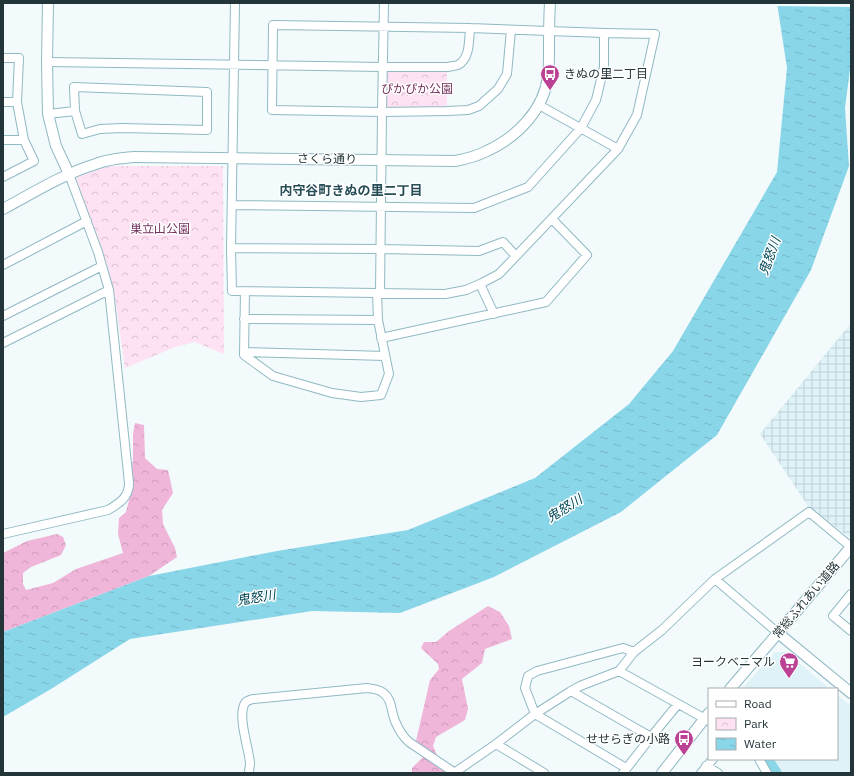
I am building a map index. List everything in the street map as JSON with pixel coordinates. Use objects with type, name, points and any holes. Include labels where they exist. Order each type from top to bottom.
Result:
[{"type":"street","points":[[3,534],[108,510],[120,502],[129,491],[109,290],[70,174],[56,146],[48,114],[48,3]]},
{"type":"street","points":[[235,3],[231,248],[232,291],[445,294],[466,290],[499,274],[618,149],[637,115],[655,34],[604,34],[470,28],[273,25],[272,110],[382,112],[468,110],[479,106],[498,88],[507,74],[511,30]]},
{"type":"street","points":[[245,291],[244,355],[274,376],[332,393],[361,397],[381,395],[389,374],[378,320],[381,249],[384,3]]},
{"type":"street","name":"さくら通り","points":[[3,209],[70,174],[96,164],[122,158],[455,161],[470,158],[486,152],[502,144],[517,132],[529,119],[538,105],[546,87],[548,77],[550,3]]},
{"type":"street","points":[[47,62],[448,67],[457,65],[464,60],[468,50],[470,28]]},
{"type":"street","points":[[232,205],[474,208],[528,187],[581,128],[596,100],[604,67],[604,34]]},
{"type":"street","points":[[3,58],[19,58],[17,102],[24,140],[34,161],[3,177]]},
{"type":"street","points":[[74,87],[206,92],[206,130],[122,128],[100,129],[82,134],[75,111],[74,87]]},
{"type":"street","points":[[3,102],[17,102]]},
{"type":"street","points":[[538,105],[618,149]]},
{"type":"street","points":[[48,114],[75,111]]},
{"type":"street","points":[[3,140],[24,140]]},
{"type":"street","points":[[381,338],[546,302],[587,255],[552,219]]},
{"type":"street","points":[[3,265],[87,221]]},
{"type":"street","points":[[231,248],[479,251],[503,242],[516,256]]},
{"type":"street","points":[[3,316],[102,266]]},
{"type":"street","points":[[480,284],[494,314]]},
{"type":"street","points":[[3,343],[109,290]]},
{"type":"street","points":[[244,319],[378,320]]},
{"type":"street","points":[[244,352],[385,356]]},
{"type":"street","points":[[249,773],[250,764],[242,717],[242,709],[247,701],[253,699],[367,688],[384,693],[389,701],[395,722],[408,742],[454,773],[496,744],[534,714],[571,691],[619,671],[634,652],[662,630],[715,579],[809,512],[851,547]]},
{"type":"street","name":"常総ふれあい道路","points":[[731,688],[851,547]]},
{"type":"street","points":[[715,579],[778,634],[851,693]]},
{"type":"street","points":[[851,594],[833,616],[851,631]]},
{"type":"street","points":[[634,652],[623,648],[537,670],[528,676],[525,688],[534,714],[625,771],[678,704]]},
{"type":"street","points":[[619,671],[678,704],[708,717],[662,773]]},
{"type":"street","points":[[571,691],[651,737]]},
{"type":"street","points":[[496,744],[544,773]]},
{"type":"street","points":[[711,760],[704,770],[718,773]]},
{"type":"street","points":[[760,760],[767,773]]},
{"type":"shaded area","points":[[851,323],[851,535],[849,537],[808,506],[760,434]]},
{"type":"shaded area","points":[[775,652],[786,652],[829,688],[743,688]]},
{"type":"shaded area","points":[[838,696],[851,706],[851,773],[781,773],[773,760],[838,760]]},
{"type":"green space","name":"ぴかぴか公園","points":[[387,70],[447,71],[447,109],[386,108]]},
{"type":"green space","name":"巣立山公園","points":[[113,166],[223,166],[224,354],[195,342],[175,347],[125,368],[115,298],[107,264],[76,178],[102,168]]},
{"type":"green space","points":[[135,423],[144,425],[145,458],[157,469],[168,470],[173,493],[162,510],[163,524],[175,548],[177,557],[149,576],[3,632],[3,553],[27,541],[57,534],[63,537],[66,545],[61,555],[31,567],[23,573],[23,584],[26,590],[53,583],[76,569],[123,553],[118,534],[119,518],[126,512],[129,500]]},
{"type":"green space","points":[[488,606],[500,612],[509,626],[512,639],[485,649],[482,663],[462,679],[468,709],[465,720],[436,737],[433,746],[445,773],[412,773],[412,768],[424,756],[416,741],[430,680],[439,669],[438,664],[421,648],[424,642],[436,642],[449,631]]},
{"type":"water","name":"鬼怒川","points":[[777,3],[851,3],[851,62],[845,108],[849,166],[811,270],[717,435],[621,512],[494,577],[400,613],[312,611],[130,639],[51,689],[3,717],[3,632],[149,576],[277,551],[408,530],[535,478],[629,404],[673,351],[777,172],[787,68]]},
{"type":"pier","points":[[775,3],[851,3],[851,7],[775,6]]},
{"type":"waterway","points":[[767,760],[775,773]]},
{"type":"place","name":"きぬの里二丁目","points":[[550,91]]},
{"type":"place","name":"ヨークベニマル","points":[[789,679]]},
{"type":"place","name":"せせらぎの小路","points":[[684,756]]},
{"type":"district","name":"内守谷町きぬの里二丁目","points":[[351,190]]}]
